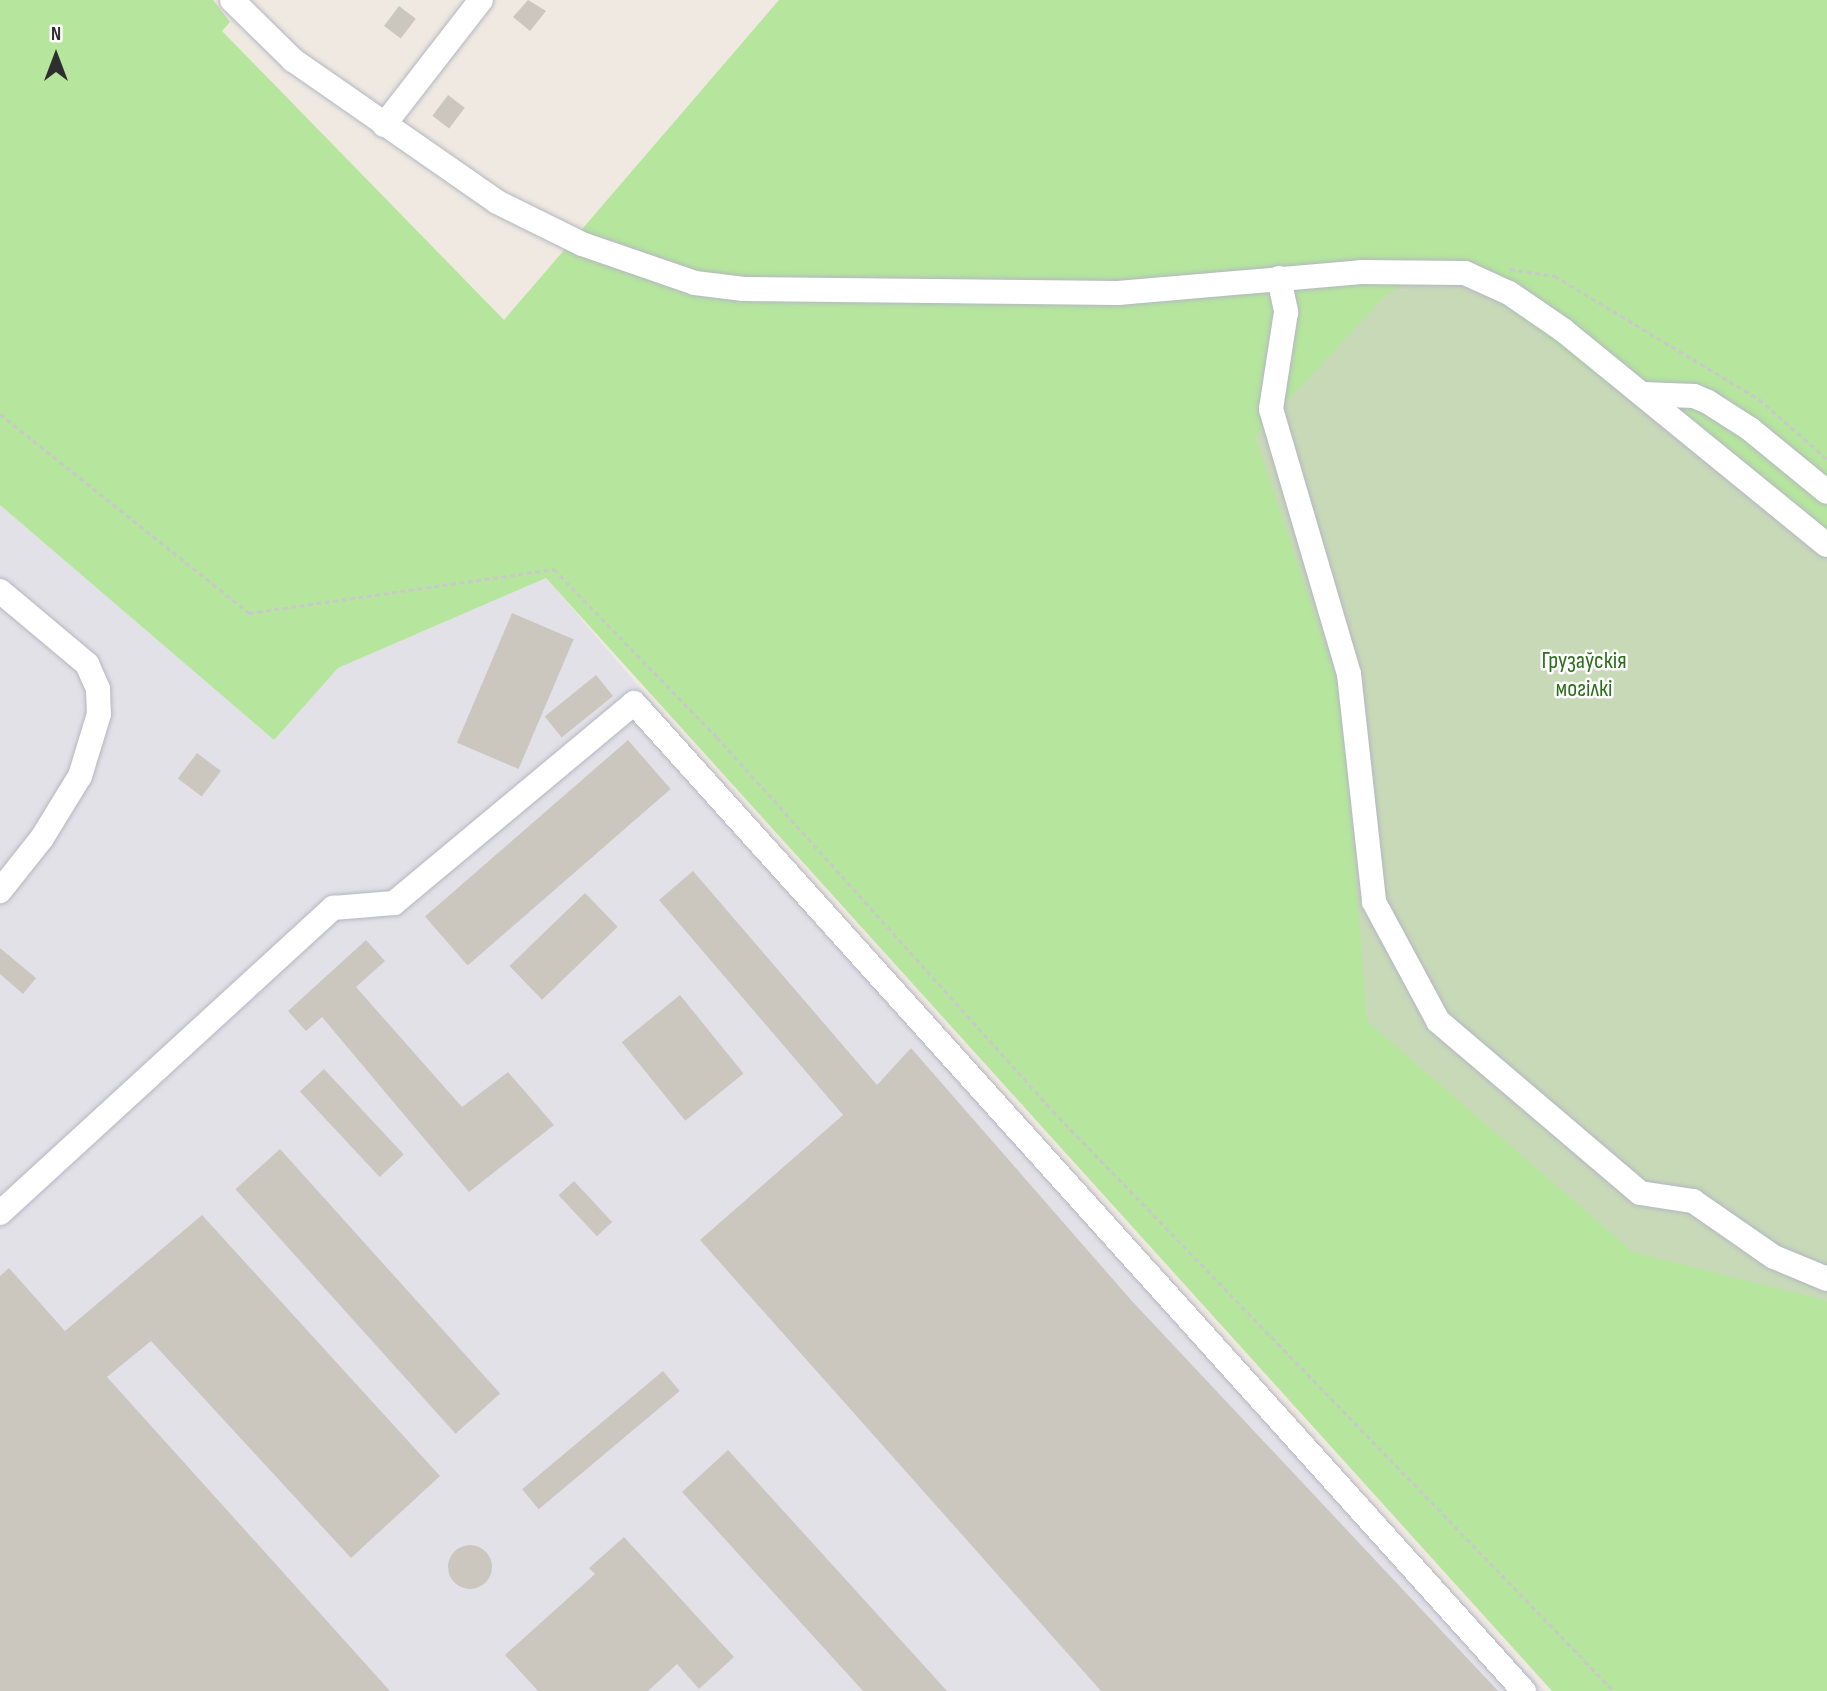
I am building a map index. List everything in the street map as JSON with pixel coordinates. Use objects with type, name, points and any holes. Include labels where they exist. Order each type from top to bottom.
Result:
[{"type":"street","points":[[232,0],[293,60],[384,125],[531,222],[695,283],[744,289],[1118,293],[1404,270],[1465,273],[1533,307],[1827,545]]},
{"type":"street","points":[[384,125],[481,0]]},
{"type":"street","points":[[1279,278],[1286,312],[1271,409],[1349,674],[1374,902],[1438,1021],[1640,1193],[1693,1201],[1774,1257],[1827,1279]]},
{"type":"street","points":[[1643,394],[1694,396],[1708,402],[1750,429],[1827,492]]},
{"type":"street","points":[[0,591],[87,664],[98,689],[99,714],[80,776],[42,838],[0,891]]},
{"type":"street","points":[[0,1213],[333,908],[394,903],[634,703],[1524,1691]]},
{"type":"path","points":[[1506,270],[1555,276],[1759,400],[1827,459]]},
{"type":"path","points":[[0,414],[249,613]]},
{"type":"shaded area","points":[[0,505],[274,740],[338,668],[546,578],[754,821],[1333,1464],[1545,1691],[0,1691]]},
{"type":"green space","points":[[0,0],[213,0],[230,22],[222,31],[504,320],[779,0],[1827,0],[1827,1691],[1552,1691],[546,578],[338,668],[274,740],[0,505]]},
{"type":"green space","name":"Грузаўскія могілкі","points":[[1476,284],[1827,552],[1827,1301],[1633,1252],[1367,1021],[1341,693],[1255,436],[1385,296],[1402,285]]},
{"type":"building","points":[[528,0],[546,11],[530,31],[513,17]]},
{"type":"building","points":[[399,6],[416,19],[401,39],[384,26]]},
{"type":"building","points":[[448,95],[465,108],[449,128],[432,116]]},
{"type":"building","points":[[512,613],[574,639],[519,769],[457,743]]},
{"type":"building","points":[[596,675],[613,696],[562,738],[545,717]]},
{"type":"building","points":[[628,740],[671,789],[468,966],[425,916]]},
{"type":"building","points":[[197,753],[221,771],[202,797],[178,779]]},
{"type":"building","points":[[693,871],[877,1085],[911,1048],[1131,1300],[1498,1691],[1101,1691],[700,1240],[843,1115],[659,900]]},
{"type":"building","points":[[585,893],[618,927],[542,1000],[509,966]]},
{"type":"building","points":[[366,940],[385,961],[356,987],[462,1107],[508,1072],[554,1125],[469,1192],[322,1017],[306,1031],[288,1011]]},
{"type":"building","points":[[0,948],[36,978],[23,994],[0,974]]},
{"type":"building","points":[[680,995],[744,1073],[685,1121],[622,1042]]},
{"type":"building","points":[[324,1069],[404,1155],[380,1177],[300,1092]]},
{"type":"building","points":[[280,1149],[500,1393],[456,1434],[235,1189]]},
{"type":"building","points":[[574,1181],[612,1222],[597,1236],[559,1195]]},
{"type":"building","points":[[202,1215],[440,1476],[351,1558],[151,1341],[107,1377],[390,1691],[0,1691],[0,1276],[9,1268],[65,1331]]},
{"type":"building","points":[[663,1371],[680,1391],[539,1509],[522,1489]]},
{"type":"building","points":[[728,1450],[947,1691],[863,1691],[682,1492]]},
{"type":"building","points":[[624,1537],[734,1657],[699,1689],[677,1664],[648,1691],[538,1691],[505,1655],[595,1574],[589,1568]]},
{"type":"building","points":[[470,1545],[485,1552],[492,1567],[485,1582],[470,1589],[455,1582],[448,1567],[455,1552]]}]
